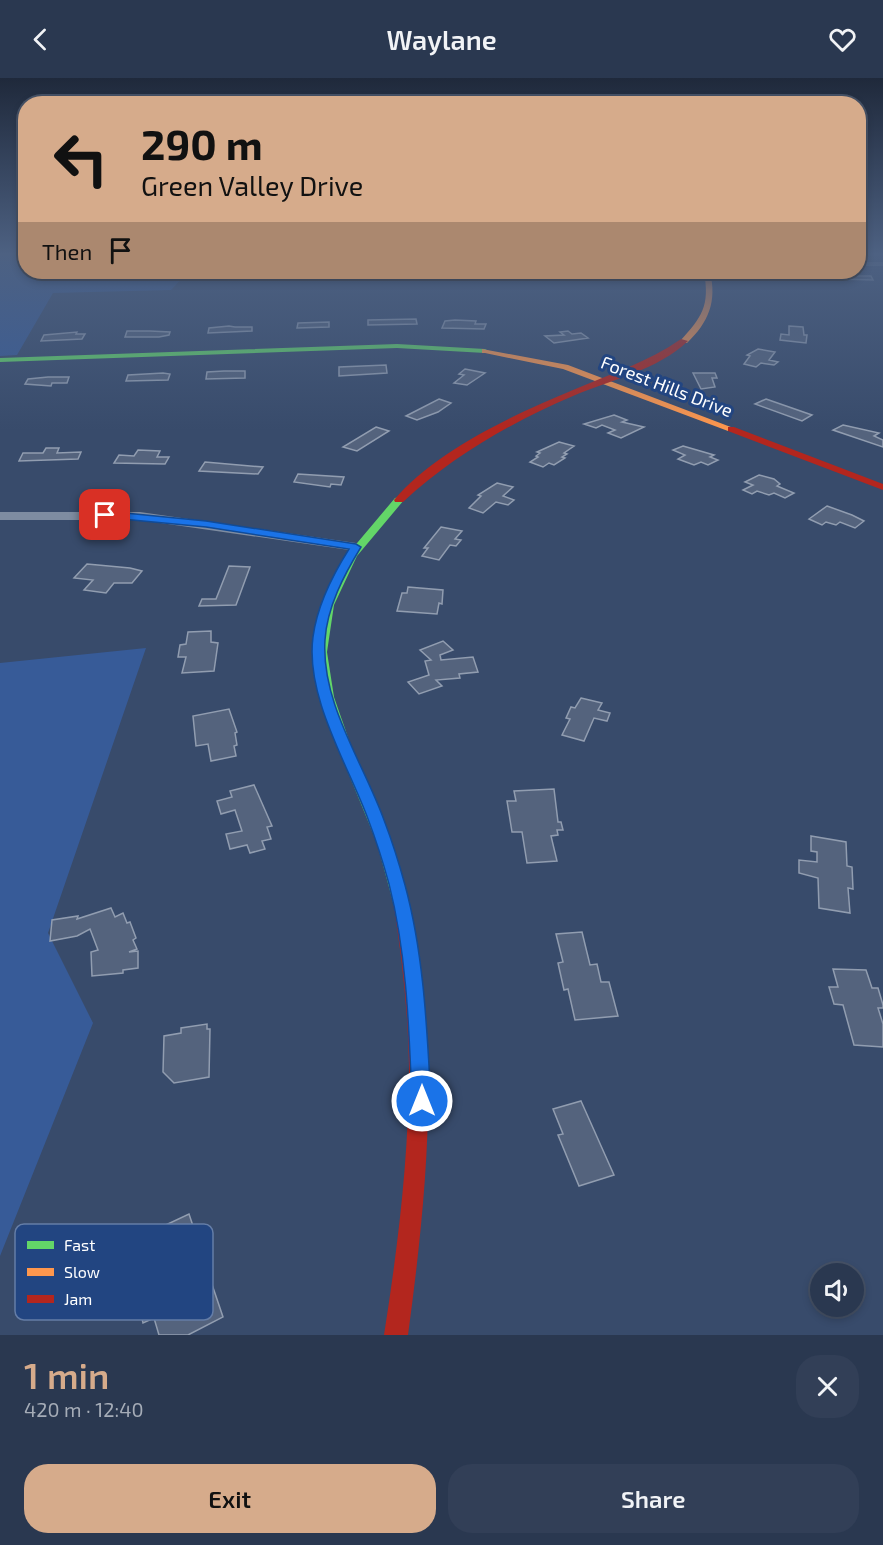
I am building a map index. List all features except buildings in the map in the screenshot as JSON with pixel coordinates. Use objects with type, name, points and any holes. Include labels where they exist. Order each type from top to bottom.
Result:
[{"type":"street","points":[[396,1335],[420,1156],[421,1070],[416,995],[405,921],[390,861],[377,820],[330,711],[318,659],[320,627],[329,597],[356,547],[399,500],[455,457],[524,417],[663,355],[696,331],[709,313]]},
{"type":"street","name":"Forest Hills Drive","points":[[0,360],[438,347],[535,359],[605,381],[883,487]]},
{"type":"street","points":[[0,516],[140,516],[356,547]]},
{"type":"shaded area","points":[[0,313],[42,313],[17,355],[0,356]]},
{"type":"shaded area","points":[[146,648],[48,933],[93,1023],[0,1256],[0,663]]},
{"type":"traffic: fast","points":[[0,360],[397,346],[485,351]]},
{"type":"traffic: fast","points":[[399,500],[352,555],[328,605],[321,652],[328,697],[343,743],[384,843],[401,902]]},
{"type":"traffic: slow","points":[[684,341],[699,326],[706,313]]},
{"type":"traffic: slow","points":[[485,351],[565,367],[731,429]]},
{"type":"traffic: jam","points":[[399,500],[418,482],[460,451],[506,424],[553,401],[659,357],[684,341]]},
{"type":"traffic: jam","points":[[731,429],[883,487]]},
{"type":"traffic: jam","points":[[396,1335],[410,1226],[418,1119],[416,1011],[401,902]]},
{"type":"route","points":[[105,515],[140,516],[206,524],[356,547],[333,587],[320,627],[318,649],[320,670],[330,711],[377,820],[397,886],[405,921],[416,995],[422,1101]]}]
